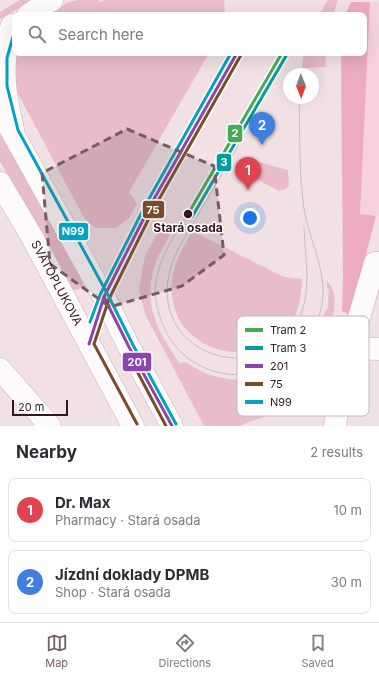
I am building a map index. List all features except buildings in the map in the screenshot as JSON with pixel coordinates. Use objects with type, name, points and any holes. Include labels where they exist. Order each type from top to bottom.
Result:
[{"type":"main road","points":[[33,12],[52,0]]},
{"type":"main road","points":[[12,28],[5,41],[2,57],[2,87],[13,132]]},
{"type":"main road","points":[[0,110],[100,290],[129,348],[172,426]]},
{"type":"main road","name":"SVATOPLUKOVA","points":[[0,183],[32,237],[133,426]]},
{"type":"main road","points":[[360,316],[375,263],[379,263]]},
{"type":"main road","points":[[369,349],[379,350]]},
{"type":"main road","points":[[0,369],[50,426]]},
{"type":"main road","points":[[335,426],[336,416]]},
{"type":"highlighted area","points":[[127,129],[214,166],[224,255],[182,286],[110,307],[50,264],[42,173]]},
{"type":"shaded area","points":[[20,0],[32,0],[0,19],[0,12]]},
{"type":"shaded area","points":[[78,0],[99,0],[100,2],[105,0],[224,0],[225,12],[52,12],[69,2]]},
{"type":"shaded area","points":[[328,0],[338,0],[334,12],[321,12]]},
{"type":"shaded area","points":[[351,2],[370,2],[360,214],[376,216],[350,315],[342,311],[341,56],[367,56],[367,12],[346,12]]},
{"type":"shaded area","points":[[370,2],[379,2],[379,216],[360,215]]},
{"type":"shaded area","points":[[15,56],[207,56],[129,192],[137,204],[129,218],[116,228],[97,228],[90,224],[83,216],[14,86]]},
{"type":"shaded area","points":[[304,56],[325,56],[326,67],[302,68]]},
{"type":"shaded area","points":[[0,131],[83,283],[80,289],[71,289],[0,161]]},
{"type":"shaded area","points":[[251,160],[288,170],[289,185],[286,189],[279,191],[241,171],[245,163]]},
{"type":"shaded area","points":[[172,225],[175,226],[157,259],[152,275],[150,289],[154,314],[164,339],[180,364],[185,362],[207,374],[237,379],[237,416],[266,416],[239,426],[204,426],[145,314],[139,289],[145,256],[159,230]]},
{"type":"shaded area","points":[[192,231],[284,277],[302,279],[300,300],[295,316],[237,316],[237,352],[219,350],[206,344],[193,336],[187,330],[176,313],[172,295],[172,282],[174,268]]},
{"type":"shaded area","points":[[327,281],[334,294],[333,316],[324,316],[326,309],[328,309],[329,289],[327,289]]},
{"type":"tram line","name":"2","points":[[188,214],[280,56]]},
{"type":"tram line","name":"3","points":[[192,217],[286,56]]},
{"type":"tram line","points":[[237,357],[221,356],[199,347],[180,331],[169,309],[168,280],[171,265],[180,245],[242,137],[264,83]]},
{"type":"tram line","points":[[299,104],[300,162],[303,201],[308,227],[322,278],[322,304],[318,316]]},
{"type":"tram line","points":[[188,214],[174,236],[159,268],[156,286],[156,302],[158,312],[174,344],[194,362],[219,372],[237,373]]},
{"type":"tram line","points":[[299,316],[305,301],[307,280],[304,227]]},
{"type":"transit line","name":"N99","points":[[12,40],[7,58],[7,86],[18,130],[176,424]]},
{"type":"transit line","name":"N99","points":[[90,322],[100,295],[146,204],[229,56]]},
{"type":"transit line","name":"201","points":[[89,344],[104,297],[150,206],[235,56]]},
{"type":"transit line","name":"75","points":[[137,424],[94,344],[109,299],[154,208],[240,56]]},
{"type":"transit line","name":"201","points":[[104,297],[129,347],[172,426]]},
{"type":"transit line","name":"75","points":[[129,356],[166,426]]},
{"type":"place","name":"Jízdní doklady DPMB","points":[[262,145]]},
{"type":"place","name":"Dr. Max","points":[[248,190]]},
{"type":"place","name":"Stará osada","points":[[188,214]]}]
